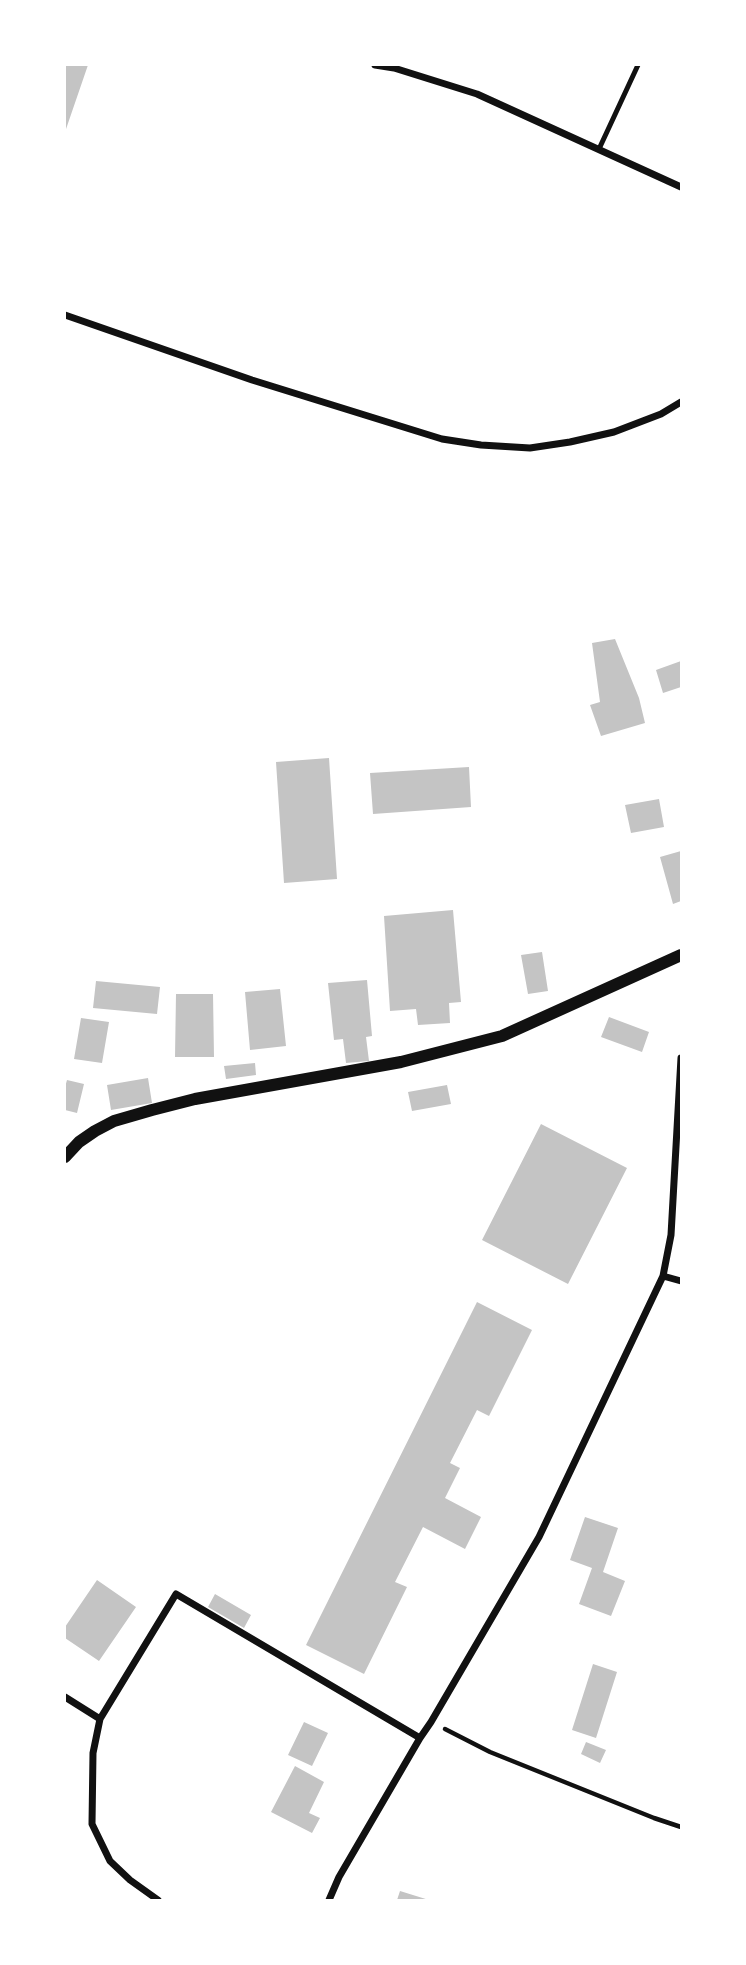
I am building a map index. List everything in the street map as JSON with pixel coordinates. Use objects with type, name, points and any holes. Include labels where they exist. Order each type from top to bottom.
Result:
[{"type":"street","points":[[375,65],[395,67],[477,94],[681,187]]},
{"type":"street","points":[[65,315],[265,384],[442,439],[468,443],[530,448],[570,442],[614,432],[661,414],[681,402]]},
{"type":"street","points":[[65,1157],[95,1130],[114,1121],[152,1110],[265,1085],[401,1062],[502,1037],[681,956]]},
{"type":"street","points":[[329,1900],[339,1877],[539,1537],[663,1276],[671,1235],[681,1058]]},
{"type":"street","points":[[663,1276],[681,1281]]},
{"type":"street","points":[[158,1900],[130,1880],[110,1861],[92,1824],[93,1753],[100,1719],[176,1594],[420,1738]]},
{"type":"street","points":[[65,1697],[100,1719]]},
{"type":"lane","points":[[598,149],[638,65]]},
{"type":"path","points":[[431,1722],[490,1752],[681,1827]]},
{"type":"building","points":[[65,65],[88,65],[65,132]]},
{"type":"building","points":[[615,639],[639,698],[645,723],[601,736],[590,705],[600,702],[592,643]]},
{"type":"building","points":[[681,661],[681,687],[663,693],[656,670]]},
{"type":"building","points":[[329,758],[337,879],[284,883],[276,762]]},
{"type":"building","points":[[469,767],[471,807],[373,814],[370,773]]},
{"type":"building","points":[[659,799],[664,827],[631,833],[625,805]]},
{"type":"building","points":[[681,851],[681,901],[673,904],[660,857]]},
{"type":"building","points":[[453,910],[461,1002],[449,1003],[450,1023],[418,1025],[416,1009],[390,1011],[384,916]]},
{"type":"building","points":[[542,952],[548,991],[528,994],[521,955]]},
{"type":"building","points":[[367,980],[372,1036],[366,1037],[369,1061],[346,1063],[343,1039],[334,1040],[328,983]]},
{"type":"building","points":[[96,981],[160,987],[157,1014],[93,1008]]},
{"type":"building","points":[[280,989],[286,1046],[250,1050],[245,992]]},
{"type":"building","points":[[176,994],[213,994],[214,1057],[175,1057]]},
{"type":"building","points":[[609,1017],[649,1032],[642,1052],[601,1037]]},
{"type":"building","points":[[81,1018],[109,1022],[102,1063],[74,1059]]},
{"type":"building","points":[[255,1063],[256,1075],[226,1079],[224,1066]]},
{"type":"building","points":[[148,1078],[152,1103],[111,1110],[107,1085]]},
{"type":"building","points":[[67,1080],[84,1084],[77,1113],[65,1110]]},
{"type":"building","points":[[447,1085],[451,1104],[412,1111],[408,1092]]},
{"type":"building","points":[[541,1124],[627,1168],[568,1284],[482,1240]]},
{"type":"building","points":[[477,1302],[532,1330],[489,1416],[477,1410],[450,1463],[460,1468],[445,1498],[481,1517],[465,1549],[423,1527],[395,1582],[407,1587],[364,1674],[306,1645]]},
{"type":"building","points":[[585,1517],[618,1528],[603,1572],[625,1581],[611,1616],[579,1604],[592,1568],[570,1560]]},
{"type":"building","points":[[97,1580],[136,1607],[99,1661],[65,1638],[65,1627]]},
{"type":"building","points":[[215,1594],[251,1615],[244,1628],[208,1607]]},
{"type":"building","points":[[593,1664],[617,1672],[596,1738],[572,1730]]},
{"type":"building","points":[[304,1722],[328,1733],[312,1766],[288,1755]]},
{"type":"building","points":[[586,1742],[606,1750],[600,1763],[581,1754]]},
{"type":"building","points":[[295,1766],[324,1782],[309,1813],[320,1818],[312,1833],[271,1812]]},
{"type":"building","points":[[400,1891],[429,1900],[397,1900]]}]
